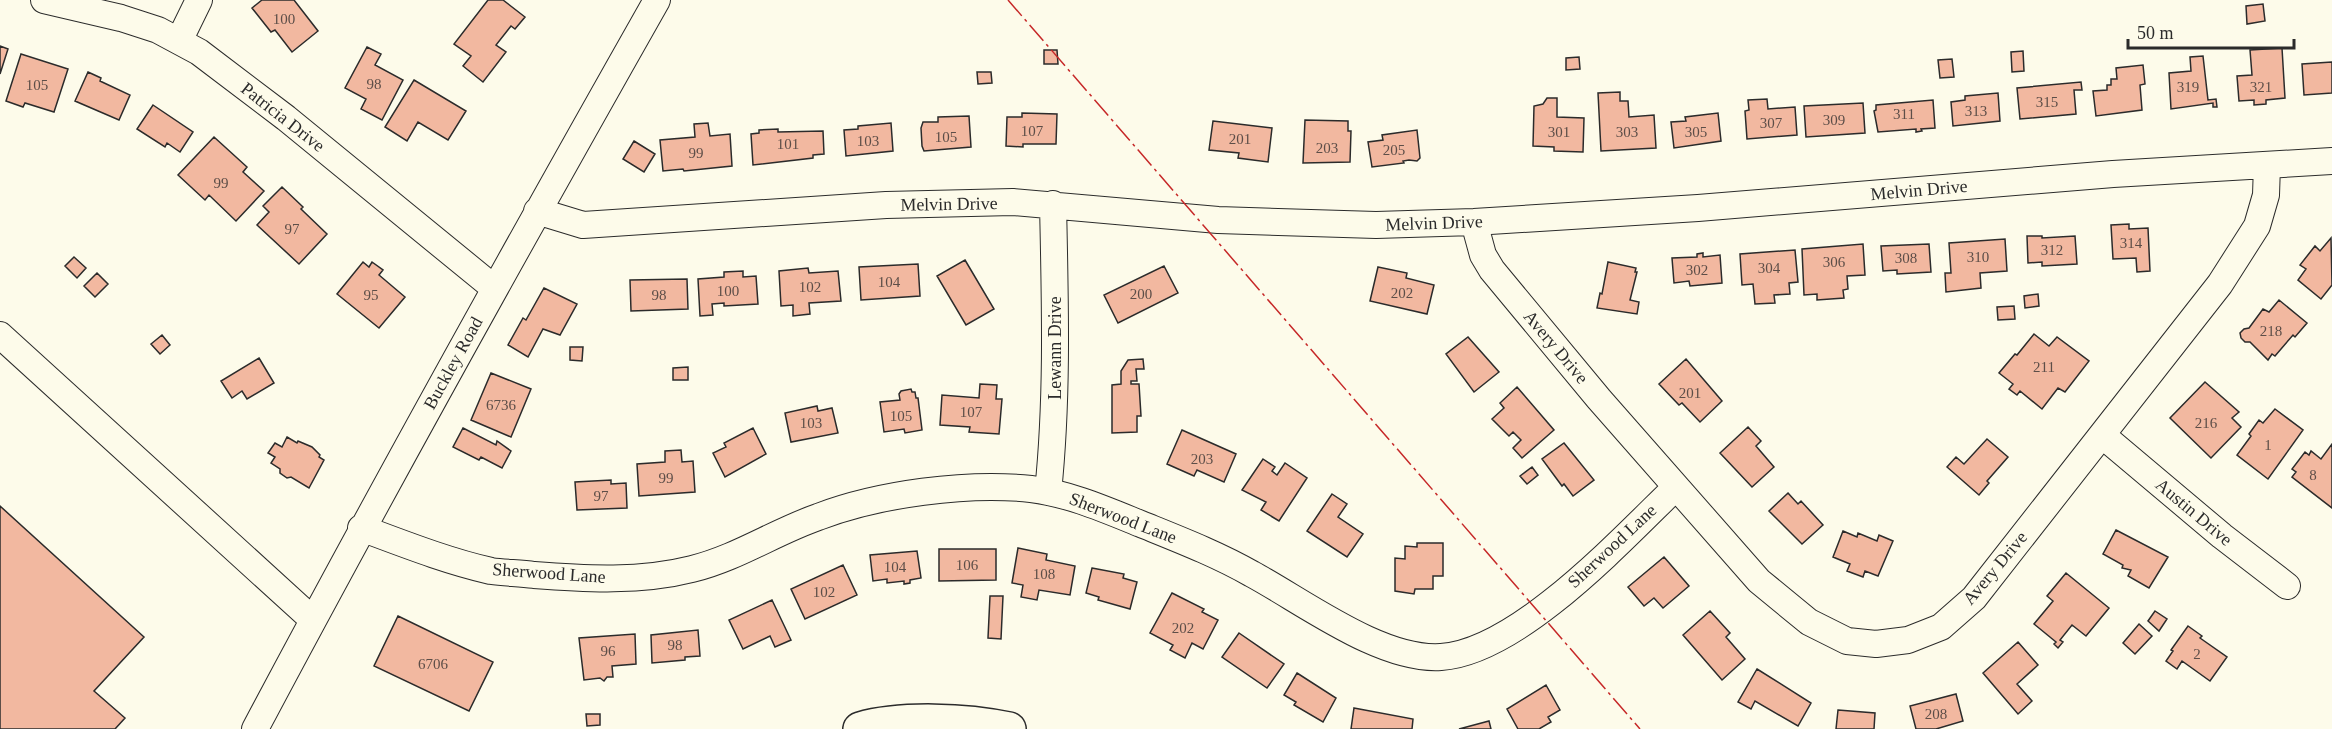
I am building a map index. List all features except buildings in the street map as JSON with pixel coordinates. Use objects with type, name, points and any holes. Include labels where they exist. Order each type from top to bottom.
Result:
[{"type":"highway","points":[[860,729],[928,721],[985,724],[1009,729]]},
{"type":"street","name":"Patricia Drive","points":[[44,0],[121,18],[158,30],[199,52],[286,118],[494,288]]},
{"type":"street","points":[[179,41],[199,0]]},
{"type":"street","name":"Buckley Road","points":[[255,729],[361,528],[657,0]]},
{"type":"street","name":"Melvin Drive","points":[[537,211],[583,225],[886,205],[1013,202],[1218,220],[1376,225],[1474,222],[1698,208],[2113,174],[2332,161]]},
{"type":"street","name":"Avery Drive","points":[[1474,222],[1483,255],[1492,270],[1599,399],[1759,580],[1809,622],[1847,641],[1876,644],[1908,640],[1941,627],[1974,597],[2220,284],[2257,226],[2266,195],[2267,165]]},
{"type":"street","name":"Lewann Drive","points":[[1048,492],[1053,440],[1056,316],[1053,204]]},
{"type":"street","points":[[0,335],[313,620]]},
{"type":"street","name":"Austin Drive","points":[[2102,435],[2222,536],[2287,586]]},
{"type":"street","name":"Sherwood Lane","points":[[361,528],[430,554],[494,571],[585,579],[659,575],[693,569],[750,549],[816,517],[870,500],[954,489],[1028,489],[1075,497],[1189,543],[1250,572],[1344,627],[1399,652],[1437,658],[1462,655],[1488,646],[1543,610],[1676,487]]},
{"type":"power","points":[[1008,0],[1640,729]]}]
